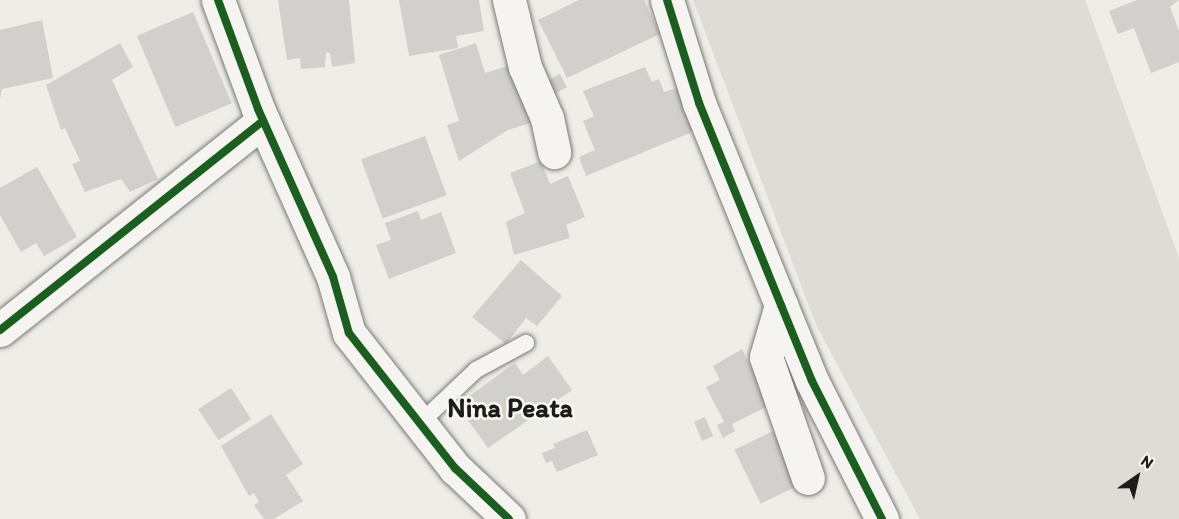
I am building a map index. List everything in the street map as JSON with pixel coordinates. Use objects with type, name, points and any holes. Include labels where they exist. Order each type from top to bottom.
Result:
[{"type":"street","points":[[218,0],[263,121],[304,205],[349,333],[418,424],[509,519]]},
{"type":"street","points":[[509,0],[525,67],[547,118],[554,152]]},
{"type":"street","points":[[667,0],[699,103],[812,381],[882,519]]},
{"type":"street","points":[[0,330],[263,121]]},
{"type":"street","points":[[781,305],[766,357],[808,478]]},
{"type":"lane","points":[[418,424],[476,370],[526,343]]},
{"type":"shaded area","points":[[693,0],[1085,0],[1179,258],[1179,519],[920,519],[816,325]]},
{"type":"building","points":[[278,0],[349,0],[355,63],[332,67],[330,53],[326,52],[325,67],[301,69],[300,58],[287,60]]},
{"type":"building","points":[[399,0],[479,0],[484,31],[456,36],[458,48],[409,56]]},
{"type":"building","points":[[579,0],[644,0],[660,34],[567,78],[538,20]]},
{"type":"building","points":[[1137,0],[1179,0],[1170,7],[1179,31],[1179,62],[1151,73],[1134,28],[1118,34],[1109,11]]},
{"type":"building","points":[[193,12],[232,103],[176,127],[137,36]]},
{"type":"building","points":[[42,20],[53,78],[2,89],[0,99],[0,30]]},
{"type":"building","points":[[120,43],[133,67],[112,80],[158,179],[130,192],[121,179],[85,192],[72,164],[80,161],[65,128],[61,130],[46,85]]},
{"type":"building","points":[[476,43],[485,73],[514,64],[533,122],[508,130],[459,161],[447,125],[459,121],[439,55]]},
{"type":"building","points":[[645,67],[652,82],[659,79],[664,92],[683,86],[697,130],[586,176],[579,157],[595,150],[583,121],[594,116],[583,91]]},
{"type":"building","points":[[560,74],[567,87],[554,94],[547,81]]},
{"type":"building","points":[[425,136],[447,195],[383,218],[361,159]]},
{"type":"building","points":[[541,161],[550,184],[568,176],[585,217],[566,225],[570,238],[514,255],[506,222],[525,213],[510,173]]},
{"type":"building","points":[[37,167],[77,237],[44,256],[36,243],[21,252],[0,215],[0,188]]},
{"type":"building","points":[[418,211],[421,220],[441,212],[456,253],[389,279],[376,245],[391,240],[385,223]]},
{"type":"building","points":[[521,260],[562,296],[537,326],[526,318],[506,344],[472,317]]},
{"type":"building","points":[[742,349],[770,405],[732,424],[735,431],[723,438],[717,425],[724,422],[706,387],[720,380],[713,366]]},
{"type":"building","points":[[548,356],[572,390],[488,448],[457,405],[515,363],[523,375]]},
{"type":"building","points":[[231,388],[251,419],[218,440],[198,409]]},
{"type":"building","points":[[271,414],[303,464],[286,475],[303,501],[274,519],[264,519],[254,505],[259,502],[254,493],[249,496],[221,446]]},
{"type":"building","points":[[705,417],[713,436],[702,441],[694,422]]},
{"type":"building","points":[[587,430],[598,455],[557,472],[552,461],[546,463],[542,453],[555,448],[553,444]]},
{"type":"building","points":[[773,431],[799,485],[761,504],[734,450]]},
{"type":"cycle path","points":[[218,0],[258,109],[333,277],[349,333],[455,468],[509,519]]},
{"type":"cycle path","points":[[667,0],[699,103],[812,381],[882,519]]},
{"type":"cycle path","points":[[0,330],[263,121]]},
{"type":"district","name":"Nina Peata","points":[[510,408]]}]
